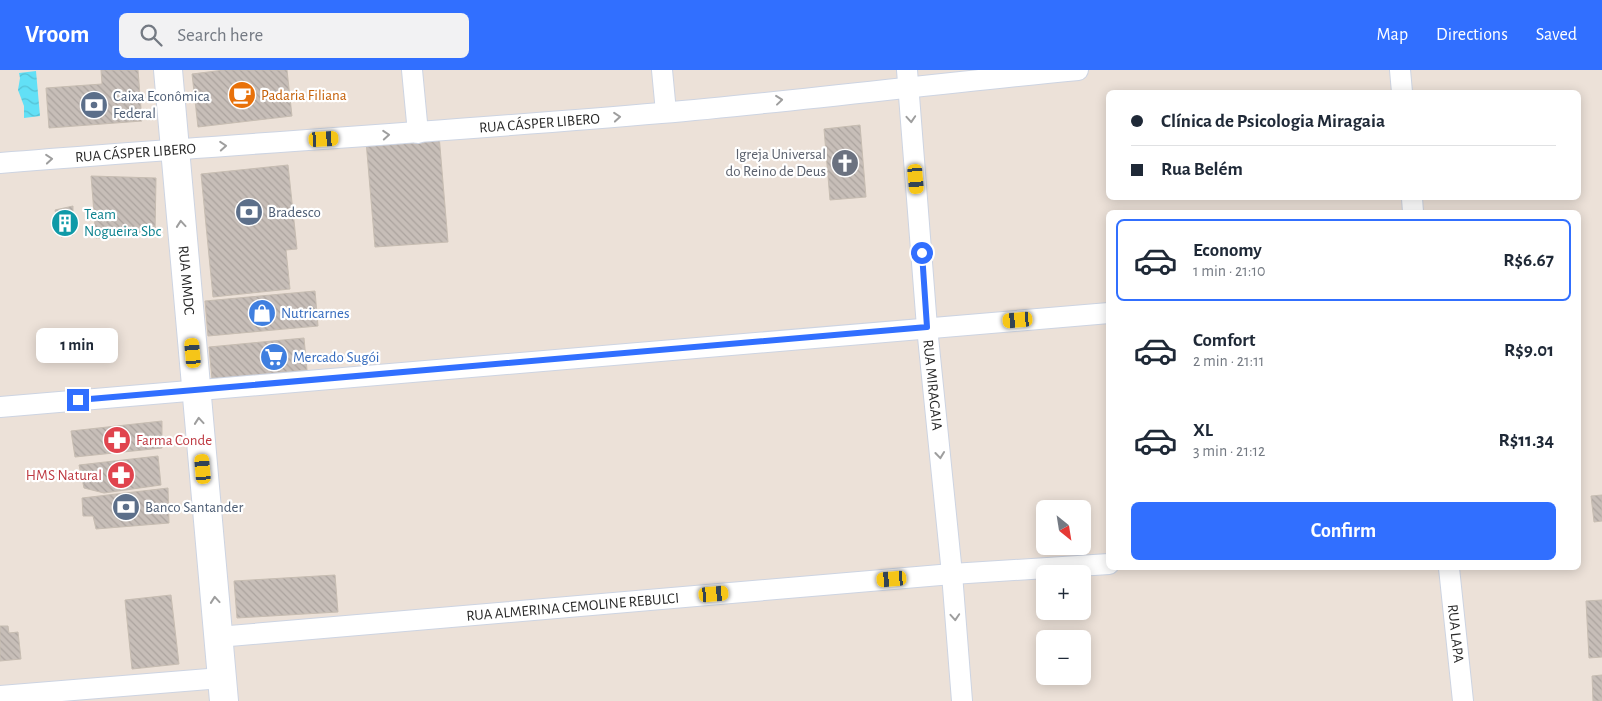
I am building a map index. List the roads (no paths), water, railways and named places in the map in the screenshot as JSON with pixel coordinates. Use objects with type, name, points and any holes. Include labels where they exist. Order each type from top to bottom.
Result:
[{"type":"street","name":"RUA MMDC","points":[[168,70],[223,689]]},
{"type":"street","points":[[412,70],[418,133]]},
{"type":"street","points":[[662,70],[666,112]]},
{"type":"street","name":"RUA CÁSPER LIBERO","points":[[0,163],[418,133],[666,112],[908,78],[1078,70]]},
{"type":"street","points":[[1400,70],[1402,90]]},
{"type":"street","name":"RUA MIRAGAIA","points":[[908,78],[927,327],[952,574],[962,701]]},
{"type":"street","points":[[0,407],[1106,312]]},
{"type":"street","name":"RUA ALMERINA CEMOLINE REBULCI","points":[[218,637],[952,574],[1106,564]]},
{"type":"street","name":"RUA LAPA","points":[[1449,570],[1463,701]]},
{"type":"street","points":[[0,696],[223,689]]},
{"type":"water","points":[[36,71],[40,116],[24,118],[24,106],[18,90],[19,73]]},
{"type":"place","name":"Padaria Filiana","points":[[242,95]]},
{"type":"place","name":"Caixa Econômica Federal","points":[[94,105]]},
{"type":"place","name":"Igreja Universal do Reino de Deus","points":[[845,163]]},
{"type":"place","name":"Bradesco","points":[[249,212]]},
{"type":"place","name":"Team Nogueira Sbc","points":[[65,223]]},
{"type":"place","name":"Nutricarnes","points":[[262,313]]},
{"type":"place","name":"Mercado Sugói","points":[[274,357]]},
{"type":"place","name":"Farma Conde","points":[[117,440]]},
{"type":"place","name":"HMS Natural","points":[[121,475]]},
{"type":"place","name":"Banco Santander","points":[[126,507]]}]
